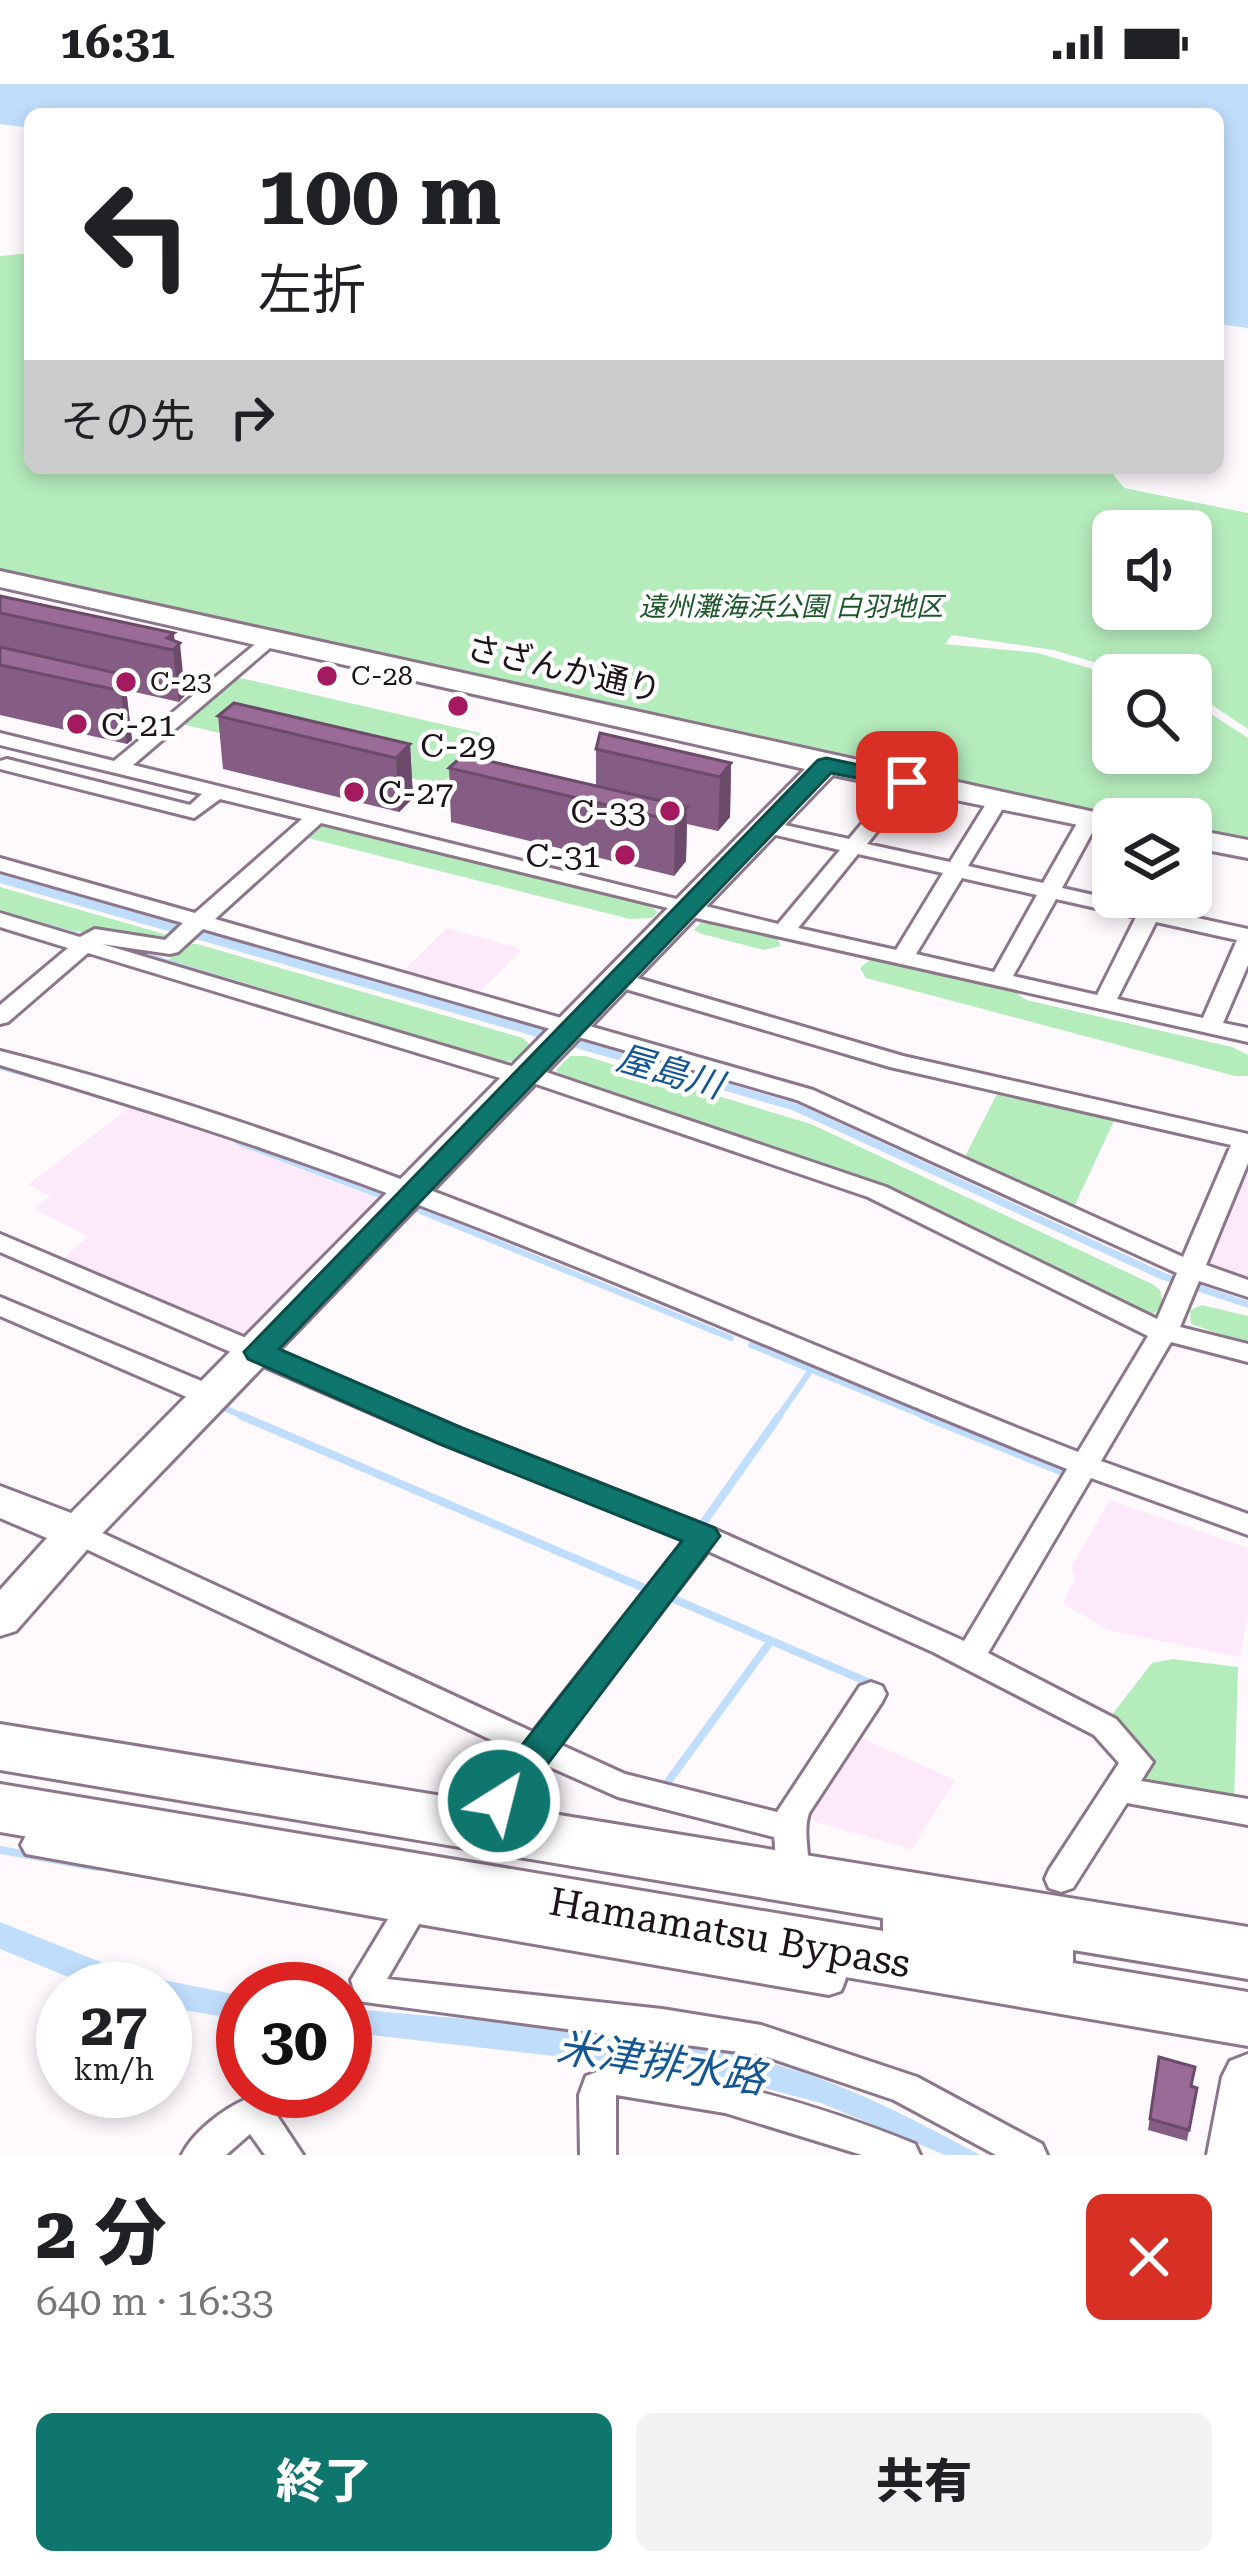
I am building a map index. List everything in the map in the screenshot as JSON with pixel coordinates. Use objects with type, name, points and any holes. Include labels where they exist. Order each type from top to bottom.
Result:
[{"type":"highway","name":"Hamamatsu Bypass","points":[[0,1747],[695,1862],[790,1853],[1248,1953]]},
{"type":"highway","points":[[0,1772],[91,1790],[411,1893]]},
{"type":"highway","name":"Hamamatsu Bypass","points":[[25,1812],[411,1893],[834,1949],[1248,2019]]},
{"type":"highway","points":[[695,1862],[796,1897],[1000,1946],[1248,1995]]},
{"type":"street","name":"さざんか通り","points":[[0,579],[826,765],[1092,818]]},
{"type":"street","points":[[118,767],[270,638]]},
{"type":"street","points":[[0,740],[783,932],[1248,1035]]},
{"type":"street","points":[[3,768],[30,746]]},
{"type":"street","points":[[0,1619],[77,1533],[259,1352],[826,765]]},
{"type":"street","points":[[3,768],[194,812],[218,791]]},
{"type":"street","points":[[783,932],[907,782]]},
{"type":"street","points":[[902,958],[998,800]]},
{"type":"street","points":[[0,1017],[95,936],[170,946],[317,815]]},
{"type":"street","points":[[766,827],[1049,892],[1092,897]]},
{"type":"street","points":[[1000,980],[1049,892],[1092,832]]},
{"type":"street","points":[[1212,842],[1248,849]]},
{"type":"street","points":[[0,864],[550,1052],[877,1192],[1164,1331],[1248,1353]]},
{"type":"street","points":[[1104,1004],[1147,918]]},
{"type":"street","points":[[1190,918],[1248,938],[1210,1027]]},
{"type":"street","points":[[0,920],[550,1052],[831,1105],[1187,1283],[1248,1288]]},
{"type":"street","points":[[620,980],[898,1062],[1246,1142],[1164,1331],[970,1657]]},
{"type":"street","points":[[0,1058],[165,1103],[1085,1466],[1248,1525]]},
{"type":"street","points":[[0,1242],[451,1436],[704,1536],[970,1657],[1105,1727],[1137,1762],[1061,1879]]},
{"type":"street","points":[[0,1306],[213,1397]]},
{"type":"street","points":[[0,1501],[537,1748],[790,1853],[794,1809],[872,1694]]},
{"type":"street","points":[[490,1828],[501,1795],[704,1536]]},
{"type":"street","points":[[1122,1786],[1142,1796],[1248,1812]]},
{"type":"street","points":[[411,1893],[368,1980],[369,1991],[662,2024],[760,2041],[905,2088],[1029,2155]]},
{"type":"street","points":[[1234,2155],[1248,2077]]},
{"type":"street","points":[[598,2155],[596,2095],[605,2081],[615,2080],[760,2105],[814,2120],[902,2155]]},
{"type":"street","points":[[200,2155],[247,2115],[260,2119],[285,2155]]},
{"type":"shaded area","points":[[447,928],[522,949],[475,997],[399,976]]},
{"type":"shaded area","points":[[131,1106],[388,1203],[246,1340],[58,1263],[88,1236],[34,1209],[51,1196],[28,1185]]},
{"type":"shaded area","points":[[1248,1150],[1248,1284],[1201,1270]]},
{"type":"shaded area","points":[[1110,1500],[1248,1548],[1248,1617],[1240,1657],[1108,1630],[1063,1603],[1075,1579],[1071,1567]]},
{"type":"shaded area","points":[[852,1734],[955,1780],[912,1849],[815,1822],[805,1803]]},
{"type":"green space","name":"遠州灘海浜公園 白羽地区","points":[[24,254],[24,474],[1113,474],[1124,488],[1248,513],[1248,729],[1212,705],[1212,654],[1092,654],[1092,662],[1054,650],[952,635],[945,644],[1038,653],[1092,669],[1092,774],[1212,774],[1212,715],[1248,738],[1248,842],[1212,835],[1212,798],[1092,798],[1092,811],[831,759],[0,573],[0,256]]},
{"type":"green space","points":[[232,676],[498,737],[440,785],[177,723]]},
{"type":"green space","points":[[325,824],[645,902],[658,912],[652,918],[630,919],[308,838]]},
{"type":"green space","points":[[0,887],[171,936],[167,942],[73,931],[0,912]]},
{"type":"green space","points":[[702,921],[775,935],[781,946],[764,950],[702,934],[694,930]]},
{"type":"green space","points":[[182,944],[197,944],[523,1038],[532,1047],[517,1061],[500,1061],[169,960]]},
{"type":"green space","points":[[872,958],[1009,987],[1026,1000],[1232,1047],[1248,1055],[1248,1076],[866,978],[860,968]]},
{"type":"green space","points":[[570,1056],[585,1056],[811,1124],[1152,1284],[1160,1290],[1163,1302],[1155,1313],[1138,1312],[914,1203],[562,1078],[556,1070]]},
{"type":"green space","points":[[998,1092],[1114,1121],[1072,1211],[963,1160]]},
{"type":"green space","points":[[1202,1305],[1248,1316],[1248,1344],[1191,1324],[1190,1310]]},
{"type":"green space","points":[[1173,1659],[1238,1667],[1234,1802],[1148,1788],[1107,1721],[1152,1663]]},
{"type":"water","points":[[0,84],[1248,84],[1248,328],[1224,325],[1224,108],[24,108],[24,127],[0,124]]},
{"type":"water","name":"屋島川","points":[[0,871],[798,1104],[1165,1273],[1248,1301],[1248,1308],[1160,1279],[792,1110],[0,883]]},
{"type":"water","points":[[0,1922],[100,1962],[36,1964],[0,1949]]},
{"type":"water","points":[[192,1986],[216,1991],[216,2016],[192,2012]]},
{"type":"water","name":"米津排水路","points":[[372,2010],[615,2034],[721,2051],[852,2091],[980,2155],[945,2155],[821,2103],[711,2074],[372,2035]]},
{"type":"building","points":[[0,596],[174,633],[167,638],[180,643],[173,650],[0,613]]},
{"type":"building","points":[[0,647],[121,674],[114,681],[126,688],[121,691],[0,665]]},
{"type":"building","points":[[234,703],[410,744],[396,758],[218,716]]},
{"type":"building","points":[[600,733],[731,763],[720,777],[596,749]]},
{"type":"building","points":[[463,755],[687,807],[675,821],[449,768]]},
{"type":"building","points":[[1159,2057],[1195,2067],[1191,2086],[1197,2088],[1189,2130],[1150,2119]]},
{"type":"waterway","points":[[1059,887],[1092,894]]},
{"type":"waterway","points":[[45,926],[76,935]]},
{"type":"waterway","points":[[114,945],[233,983]]},
{"type":"waterway","points":[[0,1067],[61,1083]]},
{"type":"waterway","points":[[238,1142],[384,1197]]},
{"type":"waterway","points":[[418,1210],[731,1338]]},
{"type":"waterway","points":[[751,1345],[931,1419]]},
{"type":"waterway","points":[[777,1419],[811,1370]]},
{"type":"waterway","points":[[222,1407],[249,1419]]},
{"type":"waterway","points":[[242,1416],[249,1419]]},
{"type":"waterway","points":[[701,1526],[779,1416]]},
{"type":"waterway","points":[[924,1416],[1065,1473]]},
{"type":"waterway","points":[[249,1419],[651,1591]]},
{"type":"waterway","points":[[669,1597],[870,1683]]},
{"type":"waterway","points":[[667,1783],[771,1641]]},
{"type":"waterway","points":[[0,1850],[97,1867]]},
{"type":"place","name":"C-28","points":[[327,676]]},
{"type":"place","name":"C-23","points":[[126,682]]},
{"type":"place","name":"C-29","points":[[458,706]]},
{"type":"place","name":"C-21","points":[[77,724]]},
{"type":"place","name":"C-27","points":[[354,792]]},
{"type":"place","name":"C-33","points":[[670,811]]},
{"type":"place","name":"C-31","points":[[625,855]]},
{"type":"route","points":[[499,1801],[704,1536],[451,1436],[259,1352],[826,765],[907,782]]}]
